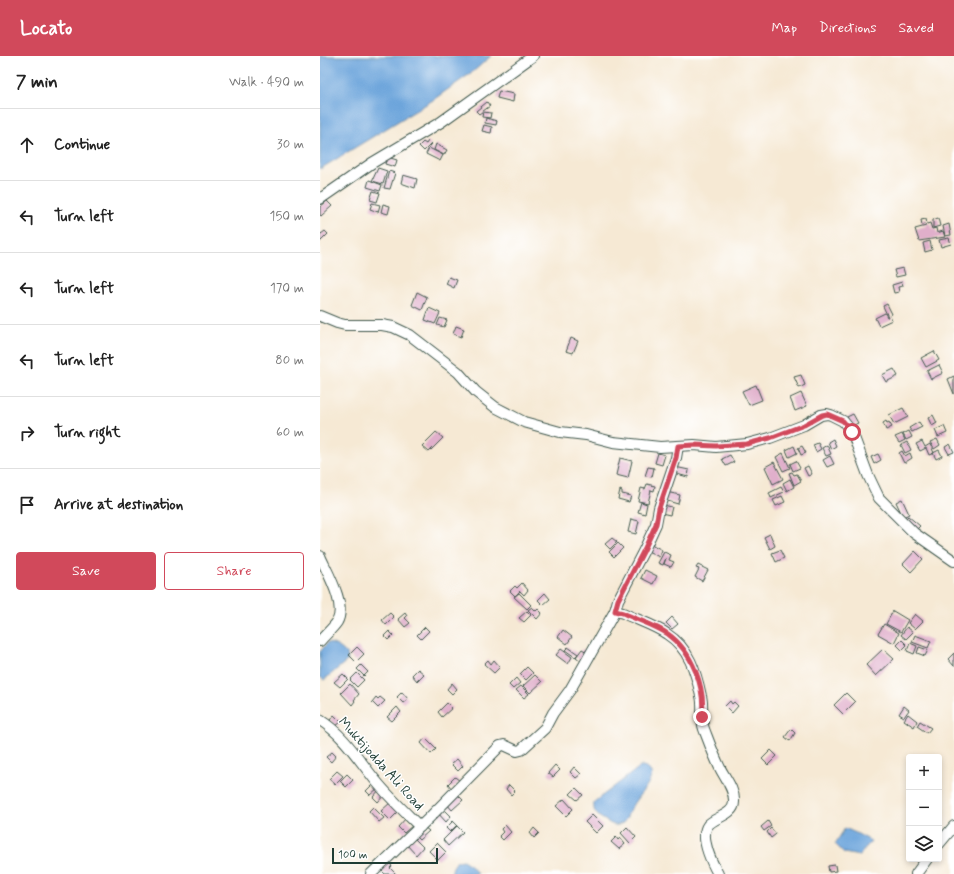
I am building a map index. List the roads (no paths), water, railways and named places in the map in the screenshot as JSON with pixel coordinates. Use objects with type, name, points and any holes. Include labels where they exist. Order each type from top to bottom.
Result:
[{"type":"street","points":[[320,200],[372,163],[441,122],[533,56]]},
{"type":"street","points":[[320,316],[345,325],[382,325],[394,327],[410,335],[458,372],[476,392],[495,407],[524,422],[560,432],[586,435],[613,442],[660,447],[694,445],[716,446],[747,444],[770,438],[804,425],[822,415],[831,415],[843,421],[852,432],[868,475],[879,498],[914,533],[954,561]]},
{"type":"street","points":[[371,874],[500,746],[504,745],[517,751],[521,750],[545,728],[553,713],[578,677],[615,611],[618,600],[644,550],[656,524],[659,508],[676,458],[678,446]]},
{"type":"street","points":[[320,556],[335,589],[339,603],[339,614],[337,621],[320,641]]},
{"type":"street","points":[[615,611],[623,613],[668,634],[683,648],[690,659],[702,698],[702,721],[734,798],[733,808],[708,825],[705,833],[708,856],[718,874]]},
{"type":"street","name":"Muktijodda Ali Road","points":[[320,720],[340,736],[376,781],[420,827]]},
{"type":"street","points":[[942,840],[954,826]]},
{"type":"street","points":[[916,874],[925,862]]},
{"type":"water","points":[[320,56],[491,56],[474,71],[433,100],[320,169]]},
{"type":"water","points":[[327,643],[336,645],[343,650],[347,654],[348,660],[324,680],[320,677],[320,652]]},
{"type":"water","points":[[641,766],[647,767],[652,774],[624,821],[618,825],[611,824],[597,815],[594,808],[594,802]]},
{"type":"water","points":[[845,828],[871,841],[859,856],[844,853],[835,844]]},
{"type":"water","points":[[463,860],[478,874],[451,874],[457,861]]}]
